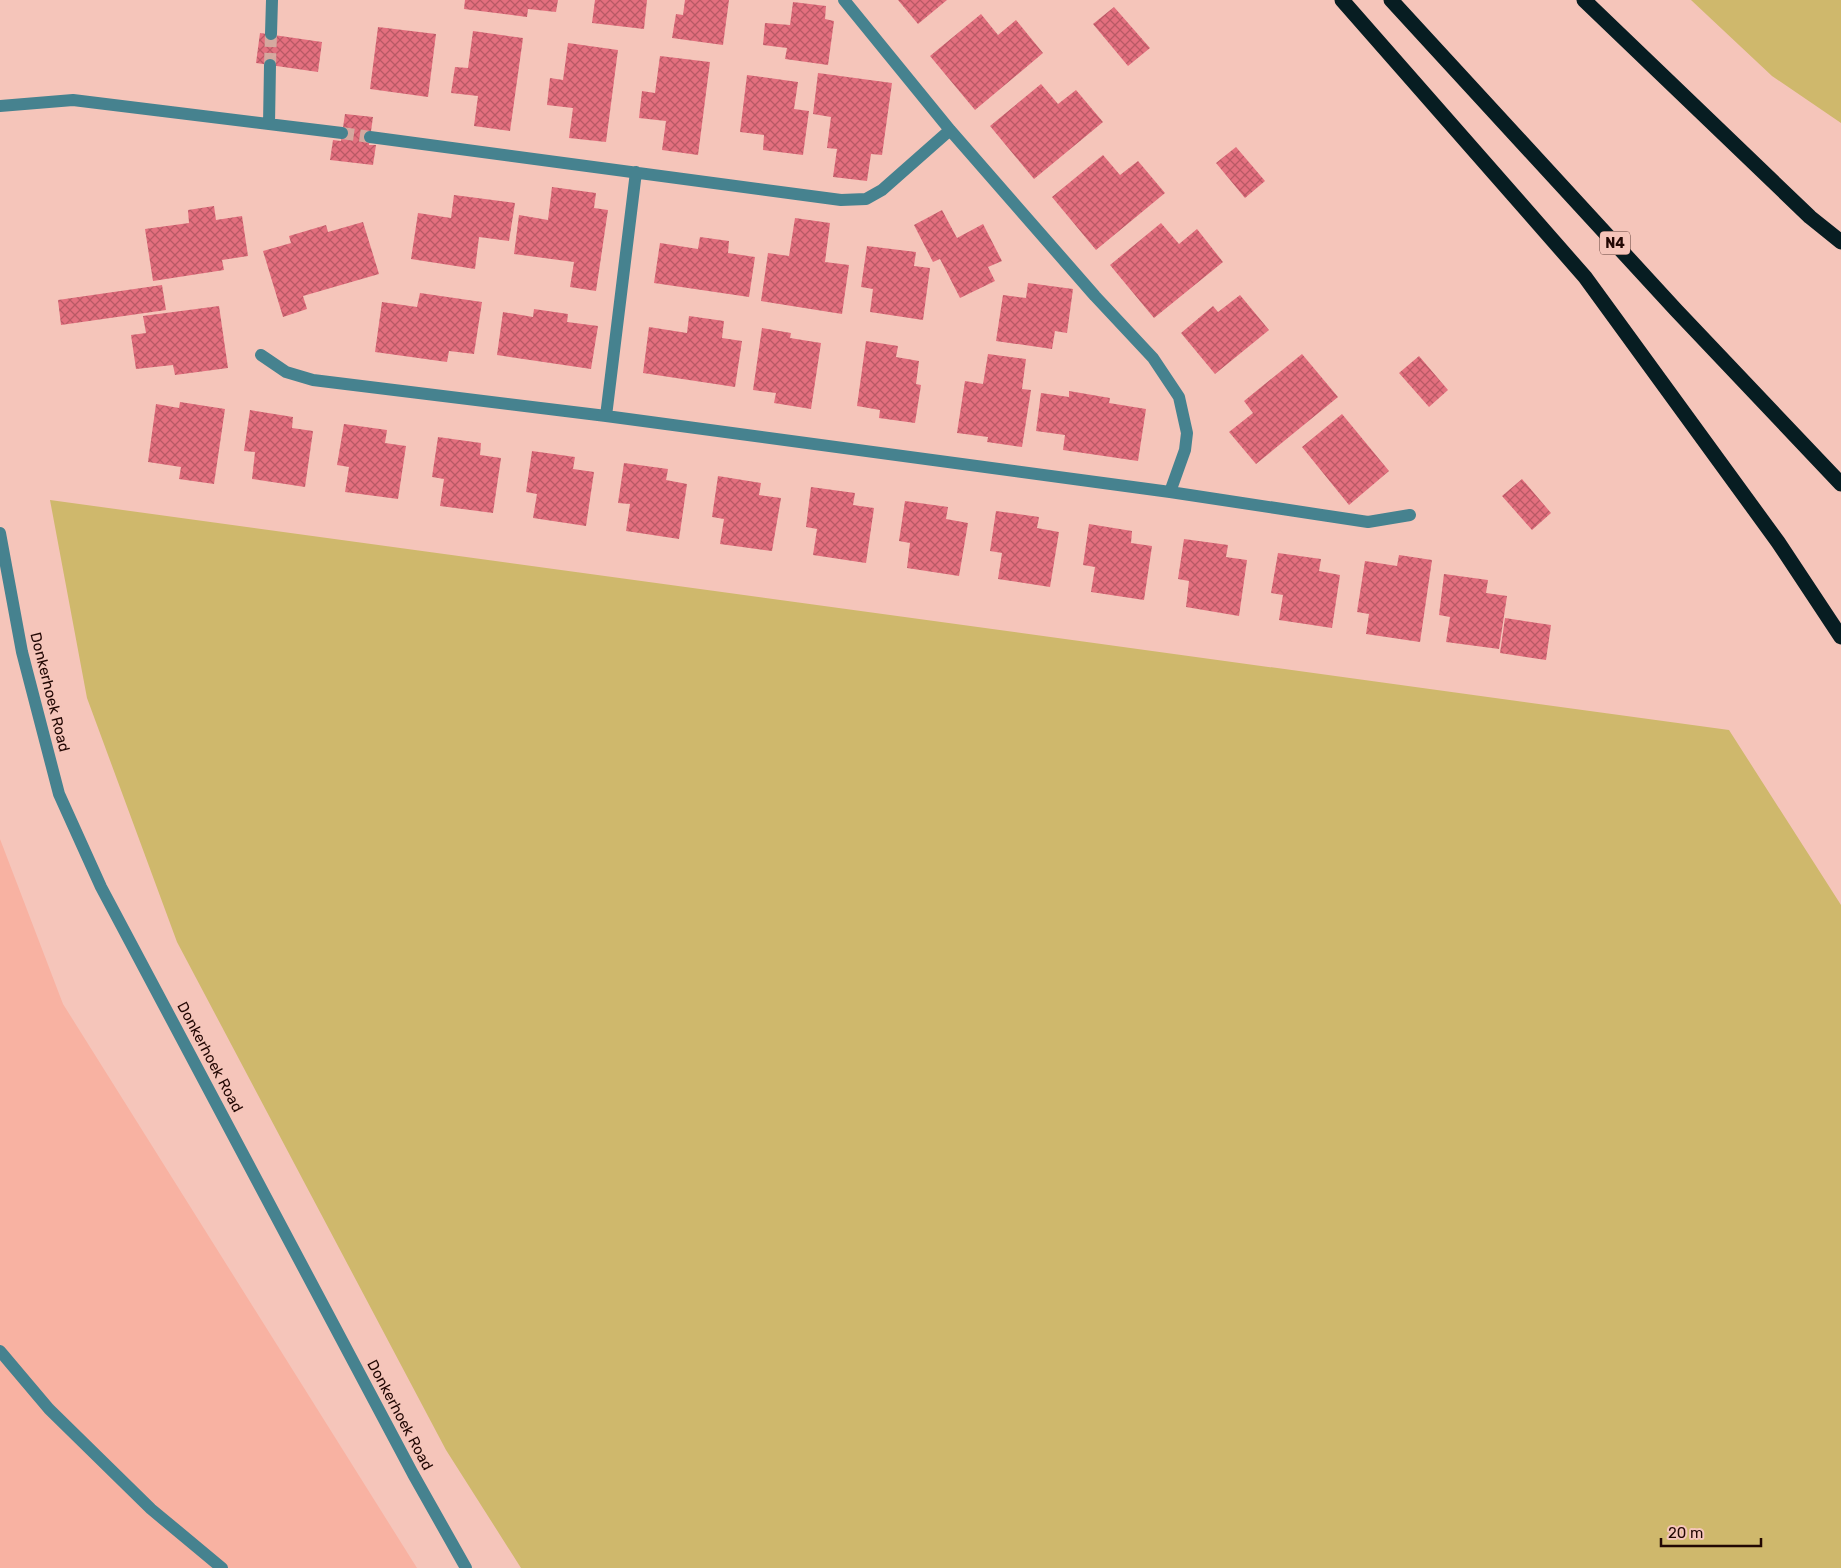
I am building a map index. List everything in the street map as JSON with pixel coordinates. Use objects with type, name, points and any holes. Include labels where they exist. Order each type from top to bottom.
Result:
[{"type":"highway","points":[[1342,0],[1585,277],[1778,542],[1841,637]]},
{"type":"highway","name":"N4","points":[[1391,0],[1656,288],[1841,484]]},
{"type":"highway","points":[[1584,0],[1810,217],[1841,242]]},
{"type":"street","points":[[271,34],[272,0]]},
{"type":"street","points":[[844,0],[950,130],[1095,296],[1153,358],[1179,398],[1187,433],[1185,450],[1170,492]]},
{"type":"street","points":[[269,124],[270,65]]},
{"type":"street","points":[[0,106],[73,100],[342,133]]},
{"type":"street","points":[[370,137],[841,200],[866,199],[882,190],[950,130]]},
{"type":"street","points":[[606,416],[636,172]]},
{"type":"street","points":[[261,355],[286,372],[313,380],[606,416],[1170,492],[1368,522],[1410,515]]},
{"type":"street","name":"Donkerhoek Road","points":[[0,534],[22,652],[59,794],[63,803],[106,896],[408,1466],[466,1568]]},
{"type":"street","points":[[0,1351],[49,1409],[137,1496],[222,1568]]},
{"type":"shaded area","points":[[1691,0],[1841,0],[1841,123],[1772,76]]},
{"type":"shaded area","points":[[50,500],[1729,730],[1841,905],[1841,1568],[521,1568],[446,1450],[177,942],[87,698]]},
{"type":"shaded area","points":[[0,839],[63,1004],[417,1568],[0,1568]]},
{"type":"building","points":[[465,0],[558,0],[556,12],[528,9],[527,17],[464,9]]},
{"type":"building","points":[[595,0],[647,0],[644,29],[592,23]]},
{"type":"building","points":[[685,0],[729,0],[723,45],[672,38],[676,14],[683,15]]},
{"type":"building","points":[[898,0],[947,0],[918,24]]},
{"type":"building","points":[[793,2],[826,6],[825,19],[834,21],[828,65],[785,59],[787,48],[763,45],[765,23],[790,25]]},
{"type":"building","points":[[1114,7],[1150,48],[1128,66],[1093,24]]},
{"type":"building","points":[[981,14],[998,35],[1016,20],[1043,53],[975,110],[930,56]]},
{"type":"building","points":[[378,27],[436,34],[428,97],[370,89]]},
{"type":"building","points":[[473,31],[523,38],[510,131],[474,126],[478,96],[451,93],[455,67],[468,68]]},
{"type":"building","points":[[260,33],[322,42],[318,72],[256,63]]},
{"type":"building","points":[[568,43],[618,50],[606,142],[569,138],[573,108],[547,105],[550,78],[563,80]]},
{"type":"building","points":[[660,56],[710,62],[698,155],[662,150],[666,121],[639,118],[642,91],[655,93]]},
{"type":"building","points":[[818,73],[892,83],[882,155],[871,154],[867,181],[833,177],[837,149],[827,148],[831,117],[813,114]]},
{"type":"building","points":[[747,75],[798,82],[794,109],[809,111],[803,155],[763,150],[764,135],[740,132]]},
{"type":"building","points":[[1041,84],[1058,104],[1076,90],[1103,122],[1034,179],[990,126]]},
{"type":"building","points":[[345,114],[373,117],[369,145],[376,145],[373,165],[330,160],[333,140],[341,141]]},
{"type":"building","points":[[1236,147],[1265,181],[1245,198],[1216,163]]},
{"type":"building","points":[[1103,155],[1120,175],[1138,161],[1165,193],[1096,250],[1052,197]]},
{"type":"building","points":[[552,187],[596,193],[594,208],[608,210],[596,291],[570,287],[574,262],[514,254],[519,215],[548,220]]},
{"type":"building","points":[[454,195],[515,203],[509,241],[479,237],[475,269],[411,259],[418,213],[451,218]]},
{"type":"building","points":[[214,206],[216,220],[242,216],[248,256],[222,260],[224,270],[153,281],[145,229],[189,223],[188,210]]},
{"type":"building","points":[[942,210],[957,238],[983,224],[1002,261],[988,267],[995,281],[960,298],[940,259],[933,262],[914,225]]},
{"type":"building","points":[[795,218],[830,223],[825,262],[849,265],[842,314],[761,301],[768,253],[789,256]]},
{"type":"building","points":[[363,222],[379,274],[303,296],[307,309],[283,317],[263,251],[291,243],[289,236],[326,225],[328,232]]},
{"type":"building","points":[[1161,223],[1179,244],[1197,229],[1223,262],[1154,318],[1110,265]]},
{"type":"building","points":[[700,237],[729,241],[728,253],[755,257],[749,297],[654,283],[660,243],[698,249]]},
{"type":"building","points":[[867,246],[916,252],[914,266],[930,268],[923,320],[870,312],[873,289],[861,287]]},
{"type":"building","points":[[1028,283],[1073,289],[1067,333],[1055,331],[1052,349],[996,341],[1003,295],[1026,298]]},
{"type":"building","points":[[162,285],[166,310],[61,325],[58,300]]},
{"type":"building","points":[[420,293],[482,302],[474,354],[449,351],[447,362],[375,352],[382,302],[417,307]]},
{"type":"building","points":[[1240,295],[1269,330],[1215,374],[1181,333],[1213,306],[1218,312]]},
{"type":"building","points":[[219,306],[228,368],[175,375],[173,365],[136,369],[131,335],[146,333],[143,316]]},
{"type":"building","points":[[534,309],[568,314],[567,322],[598,326],[591,369],[497,355],[503,312],[533,317]]},
{"type":"building","points":[[689,316],[724,321],[722,338],[742,341],[735,387],[643,373],[649,327],[687,333]]},
{"type":"building","points":[[762,328],[791,333],[790,338],[821,343],[811,409],[774,403],[776,393],[753,390]]},
{"type":"building","points":[[866,341],[898,346],[896,357],[919,361],[916,384],[921,385],[915,423],[879,418],[880,410],[857,406]]},
{"type":"building","points":[[988,354],[1026,359],[1022,389],[1031,390],[1022,447],[987,442],[988,437],[957,433],[965,381],[983,384]]},
{"type":"building","points":[[1302,354],[1338,397],[1256,464],[1229,432],[1253,413],[1244,401]]},
{"type":"building","points":[[1419,356],[1448,390],[1429,407],[1399,373]]},
{"type":"building","points":[[1069,391],[1110,398],[1109,403],[1146,409],[1138,461],[1063,450],[1065,435],[1036,431],[1041,393],[1069,397]]},
{"type":"building","points":[[180,402],[225,409],[214,484],[179,479],[181,467],[148,462],[156,404],[179,408]]},
{"type":"building","points":[[250,410],[293,417],[292,428],[313,431],[305,487],[252,479],[255,452],[244,451]]},
{"type":"building","points":[[1342,414],[1389,471],[1349,505],[1302,447]]},
{"type":"building","points":[[344,424],[387,430],[385,443],[406,446],[398,499],[345,492],[349,467],[337,465]]},
{"type":"building","points":[[438,437],[481,443],[480,455],[501,458],[493,513],[440,506],[444,479],[432,477]]},
{"type":"building","points":[[532,451],[575,457],[573,469],[594,472],[586,526],[533,518],[537,494],[526,492]]},
{"type":"building","points":[[624,463],[668,469],[666,480],[687,484],[679,539],[626,531],[630,504],[618,503]]},
{"type":"building","points":[[718,476],[761,483],[759,495],[781,498],[772,551],[720,544],[724,519],[712,517]]},
{"type":"building","points":[[1522,479],[1551,513],[1532,530],[1502,496]]},
{"type":"building","points":[[811,487],[855,493],[853,505],[874,508],[866,563],[813,555],[817,529],[806,527]]},
{"type":"building","points":[[905,501],[948,507],[946,519],[968,523],[959,576],[907,568],[910,543],[899,541]]},
{"type":"building","points":[[996,511],[1039,517],[1037,528],[1059,532],[1050,587],[998,579],[1002,553],[990,551]]},
{"type":"building","points":[[1089,524],[1132,531],[1131,543],[1152,546],[1144,600],[1091,592],[1095,567],[1083,565]]},
{"type":"building","points":[[1184,539],[1228,545],[1226,557],[1247,560],[1239,616],[1186,607],[1189,581],[1178,579]]},
{"type":"building","points":[[1278,553],[1321,559],[1319,571],[1340,575],[1332,628],[1279,620],[1283,595],[1271,593]]},
{"type":"building","points":[[1399,555],[1432,560],[1420,642],[1366,634],[1369,614],[1357,612],[1365,561],[1397,566]]},
{"type":"building","points":[[1444,574],[1488,580],[1486,593],[1507,596],[1499,649],[1446,642],[1450,617],[1439,615]]},
{"type":"building","points":[[1505,618],[1551,625],[1546,660],[1500,653]]},
{"type":"tunnel","points":[[270,65],[271,34]]},
{"type":"tunnel","points":[[342,133],[370,137]]}]
